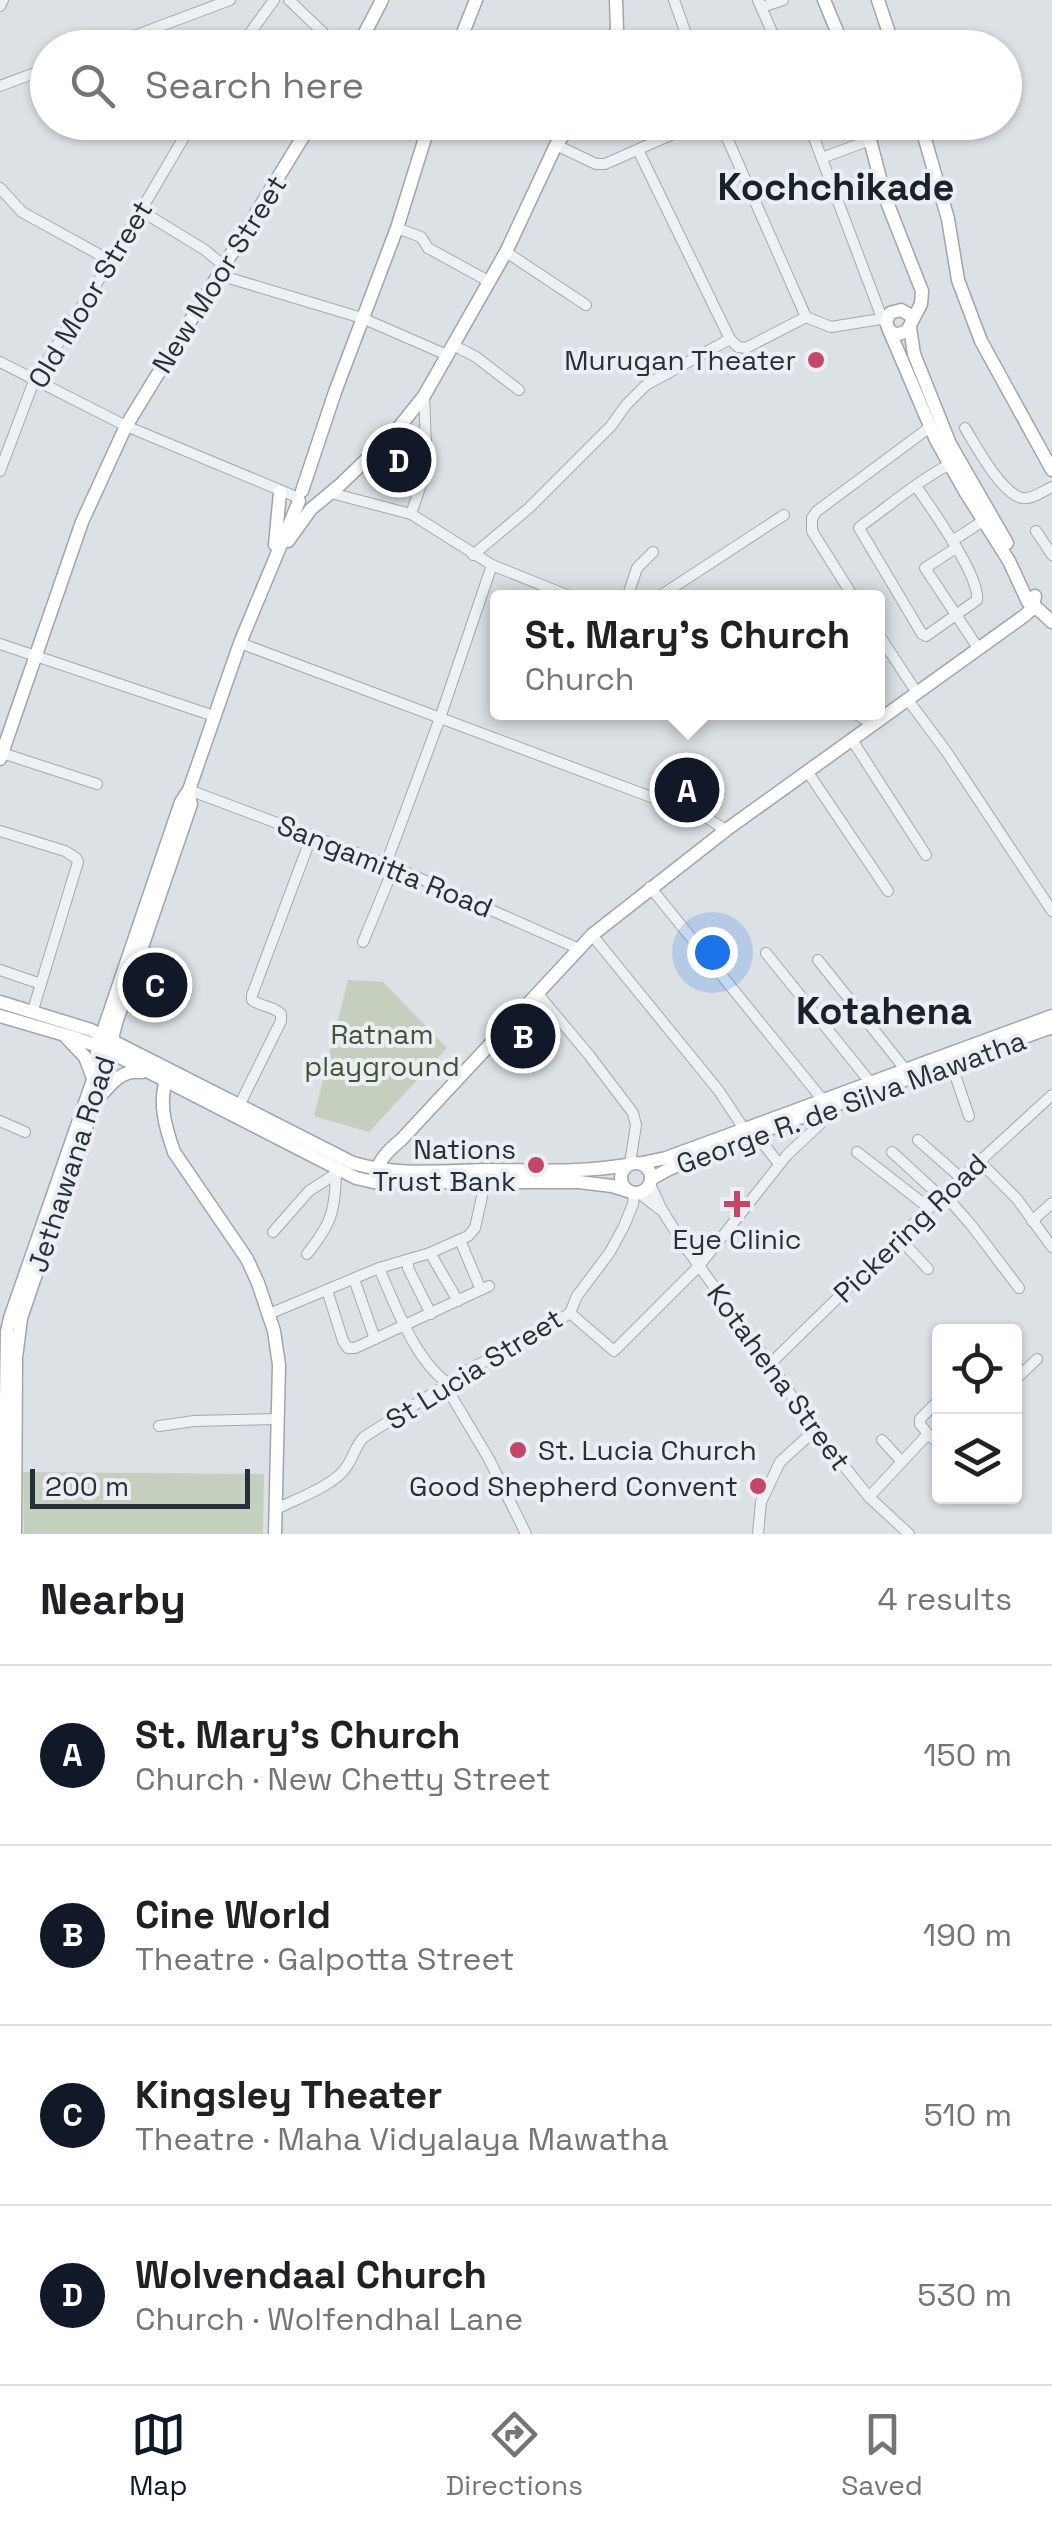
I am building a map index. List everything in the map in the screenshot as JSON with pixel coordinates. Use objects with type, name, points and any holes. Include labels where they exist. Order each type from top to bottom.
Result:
[{"type":"main road","points":[[366,30],[382,0]]},
{"type":"main road","points":[[464,30],[476,0]]},
{"type":"main road","points":[[616,0],[617,30]]},
{"type":"main road","points":[[824,0],[836,30]]},
{"type":"main road","points":[[878,0],[888,30]]},
{"type":"main road","name":"New Moor Street","points":[[1,756],[82,522],[126,426],[301,140]]},
{"type":"main road","points":[[105,1043],[191,804],[189,791],[240,643],[273,562],[311,498],[362,318],[397,228],[424,140]]},
{"type":"main road","points":[[311,498],[396,431],[424,396],[506,252],[559,140]]},
{"type":"main road","points":[[870,140],[885,196],[919,284],[910,322],[900,335],[886,322]]},
{"type":"main road","points":[[925,140],[948,219],[958,280],[981,341],[1052,470]]},
{"type":"main road","points":[[886,322],[898,310],[910,322],[914,354],[957,460],[1005,538],[1032,602]]},
{"type":"main road","points":[[886,322],[930,427],[950,464],[1032,602],[1052,622]]},
{"type":"main road","points":[[273,562],[280,492]]},
{"type":"main road","points":[[885,717],[1014,623],[1032,602]]},
{"type":"main road","points":[[375,1175],[381,1158],[592,935],[726,830],[880,720]]},
{"type":"main road","points":[[0,1002],[78,1024],[105,1043]]},
{"type":"main road","points":[[0,1016],[105,1043]]},
{"type":"main road","name":"George R. de Silva Mawatha","points":[[824,1104],[870,1082],[1052,1016]]},
{"type":"main road","name":"George R. de Silva Mawatha","points":[[392,1176],[578,1170],[666,1158],[1052,1027]]},
{"type":"main road","points":[[62,1034],[84,1057],[94,1080]]},
{"type":"main road","name":"George R. de Silva Mawatha","points":[[105,1043],[150,1073],[168,1075],[240,1104],[375,1175]]},
{"type":"main road","name":"George R. de Silva Mawatha","points":[[105,1043],[338,1173],[640,1188],[670,1168],[750,1131]]},
{"type":"main road","name":"Jethawana Road","points":[[8,1349],[10,1318],[105,1043]]},
{"type":"main road","name":"Jethawana Road","points":[[8,1349],[95,1102],[105,1043]]},
{"type":"main road","points":[[95,1102],[122,1074],[150,1073]]},
{"type":"main road","points":[[168,1075],[161,1101],[174,1152],[247,1259],[269,1314],[278,1365],[275,1534]]},
{"type":"main road","points":[[392,1176],[401,1140]]},
{"type":"main road","points":[[633,1164],[649,1170],[640,1188],[624,1188],[621,1174],[633,1164]]},
{"type":"main road","points":[[4,1534],[8,1349]]},
{"type":"main road","points":[[8,1349],[15,1534]]},
{"type":"street","points":[[150,30],[230,0]]},
{"type":"street","points":[[252,30],[274,0]]},
{"type":"street","points":[[289,0],[320,30]]},
{"type":"street","points":[[674,0],[685,30]]},
{"type":"street","points":[[771,30],[760,4],[783,0]]},
{"type":"street","points":[[0,86],[30,75]]},
{"type":"street","name":"Old Moor Street","points":[[0,472],[34,381],[182,140]]},
{"type":"street","points":[[556,145],[600,164],[660,140]]},
{"type":"street","points":[[728,140],[806,317],[830,326],[886,322],[815,140]]},
{"type":"street","points":[[822,158],[870,140]]},
{"type":"street","points":[[638,150],[738,348],[746,348],[806,317]]},
{"type":"street","points":[[1,193],[22,212],[111,261]]},
{"type":"street","points":[[141,211],[205,250],[221,271],[476,356],[520,390]]},
{"type":"street","points":[[397,228],[421,237],[428,248],[490,282]]},
{"type":"street","points":[[506,252],[586,305]]},
{"type":"street","points":[[473,555],[529,508],[612,426],[646,384],[730,338]]},
{"type":"street","points":[[0,362],[126,426],[280,492],[412,514],[473,555],[554,590]]},
{"type":"street","points":[[412,514],[427,468],[424,396]]},
{"type":"street","points":[[849,590],[812,531],[812,518],[930,427]]},
{"type":"street","points":[[965,428],[1001,482],[1018,497],[1026,499],[1052,487]]},
{"type":"street","points":[[916,486],[970,572],[979,598],[926,636],[859,531],[861,526],[916,486],[950,464]]},
{"type":"street","points":[[668,590],[784,515]]},
{"type":"street","points":[[978,648],[924,568],[983,521]]},
{"type":"street","points":[[1036,531],[1052,555]]},
{"type":"street","points":[[630,590],[637,568],[653,552]]},
{"type":"street","points":[[362,942],[492,565]]},
{"type":"street","points":[[240,643],[707,818],[726,830]]},
{"type":"street","points":[[0,644],[214,716]]},
{"type":"street","points":[[885,646],[946,751],[1052,912]]},
{"type":"street","points":[[865,720],[873,725]]},
{"type":"street","points":[[852,740],[926,855]]},
{"type":"street","points":[[1,756],[97,784]]},
{"type":"street","points":[[807,771],[888,891]]},
{"type":"street","name":"Sangamitta Road","points":[[189,791],[390,865],[578,948]]},
{"type":"street","points":[[0,830],[66,851],[78,862],[32,1010]]},
{"type":"street","points":[[240,1104],[281,1021],[280,1012],[256,1003],[252,995],[312,836]]},
{"type":"street","points":[[570,1313],[614,1350],[698,1266],[778,1164],[824,1117],[824,1104],[650,887]]},
{"type":"street","points":[[592,935],[778,1164]]},
{"type":"street","points":[[766,953],[870,1082]]},
{"type":"street","points":[[818,960],[905,1069]]},
{"type":"street","points":[[0,970],[41,984]]},
{"type":"street","points":[[537,993],[633,1113],[633,1164]]},
{"type":"street","points":[[951,1063],[968,1116]]},
{"type":"street","name":"Pickering Road","points":[[770,1364],[942,1195],[1052,1095]]},
{"type":"street","points":[[0,1121],[25,1132]]},
{"type":"street","points":[[918,1140],[961,1178]]},
{"type":"street","points":[[858,1152],[929,1208]]},
{"type":"street","points":[[892,1152],[972,1226],[1019,1288]]},
{"type":"street","points":[[979,1161],[1016,1199],[1052,1247]]},
{"type":"street","points":[[273,1232],[299,1200],[338,1173]]},
{"type":"street","points":[[307,1254],[330,1222],[338,1173]]},
{"type":"street","points":[[269,1314],[468,1236],[474,1228],[486,1182]]},
{"type":"street","name":"Kotahena Street","points":[[640,1188],[662,1210],[815,1430],[869,1497],[909,1534]]},
{"type":"street","name":"St Lucia Street","points":[[276,1509],[333,1480],[347,1468],[355,1446],[364,1437],[438,1390],[453,1386],[466,1371],[570,1313],[577,1296],[610,1252],[640,1188]]},
{"type":"street","points":[[1032,1220],[1052,1203]]},
{"type":"street","points":[[900,1239],[928,1269]]},
{"type":"street","points":[[327,1290],[343,1341],[348,1348],[355,1348],[485,1288],[460,1240]]},
{"type":"street","points":[[430,1253],[458,1302]]},
{"type":"street","points":[[408,1260],[408,1268],[432,1314]]},
{"type":"street","points":[[379,1268],[404,1327],[441,1380],[453,1386],[452,1397],[489,1459],[526,1534]]},
{"type":"street","points":[[354,1279],[375,1340]]},
{"type":"street","points":[[1022,1373],[1037,1359]]},
{"type":"street","points":[[932,1408],[920,1419],[932,1438]]},
{"type":"street","points":[[159,1426],[278,1419]]},
{"type":"street","points":[[758,1534],[761,1502],[780,1462],[815,1430]]},
{"type":"street","points":[[869,1497],[928,1434]]},
{"type":"street","points":[[882,1440],[902,1462]]},
{"type":"green space","name":"Ratnam playground","points":[[348,980],[383,982],[447,1048],[369,1132],[314,1116]]},
{"type":"green space","points":[[23,1472],[264,1474],[263,1534],[24,1534]]},
{"type":"place","name":"Murugan Theater","points":[[816,360]]},
{"type":"place","name":"Wolvendaal Church","points":[[399,460]]},
{"type":"place","name":"St. Mary's Church","points":[[687,790]]},
{"type":"place","name":"Kingsley Theater","points":[[155,985]]},
{"type":"place","name":"Cine World","points":[[523,1036]]},
{"type":"place","name":"Nations Trust Bank","points":[[536,1165]]},
{"type":"place","name":"Eye Clinic","points":[[737,1204]]},
{"type":"place","name":"St. Lucia Church","points":[[518,1450]]},
{"type":"place","name":"Good Shepherd Convent","points":[[758,1486]]},
{"type":"district","name":"Kochchikade","points":[[836,187]]},
{"type":"district","name":"Kotahena","points":[[884,1011]]}]
